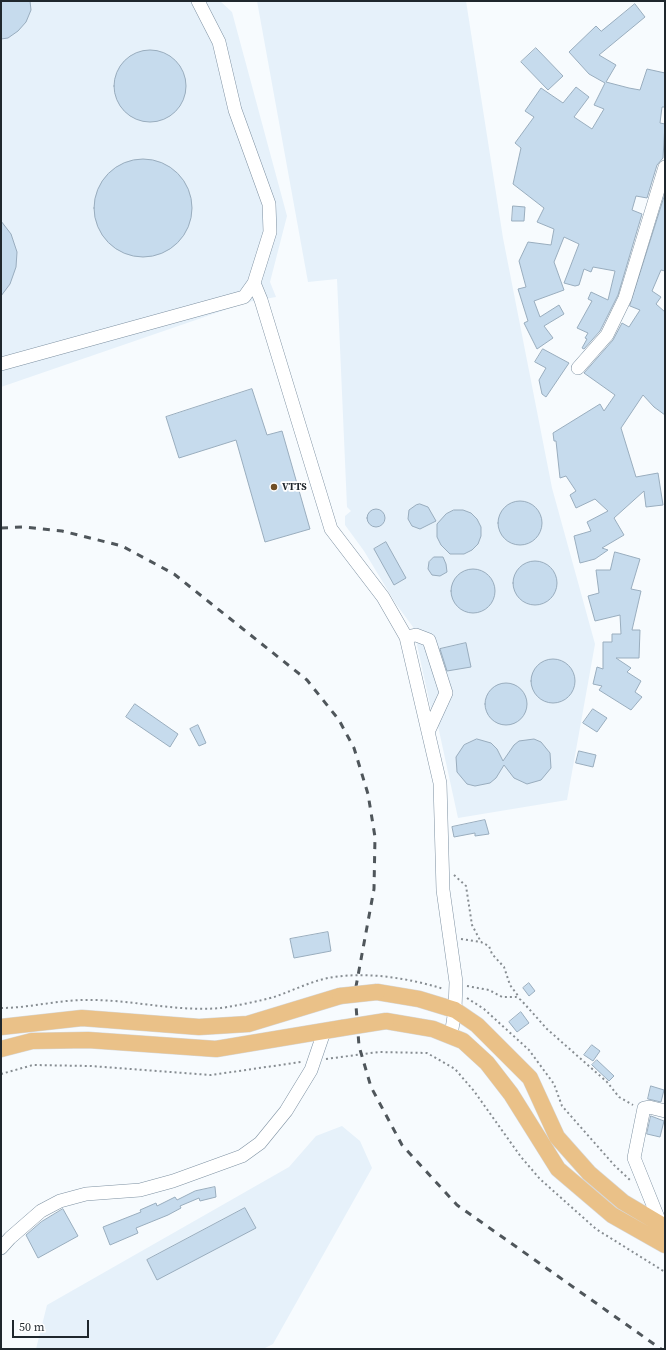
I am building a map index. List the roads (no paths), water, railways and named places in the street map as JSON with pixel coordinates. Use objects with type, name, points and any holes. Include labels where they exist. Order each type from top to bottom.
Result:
[{"type":"main road","points":[[1,1027],[82,1018],[199,1027],[248,1024],[340,996],[377,992],[420,999],[455,1010],[477,1024],[530,1078],[557,1137],[589,1173],[623,1202],[663,1226]]},
{"type":"main road","points":[[1,1049],[32,1041],[88,1040],[216,1049],[386,1021],[433,1029],[463,1041],[487,1063],[510,1094],[558,1168],[612,1215],[665,1245]]},
{"type":"street","points":[[1,364],[244,297],[254,283],[270,232],[269,204],[235,110],[219,42],[198,1]]},
{"type":"street","points":[[578,368],[608,335],[626,298],[665,167]]},
{"type":"street","points":[[254,283],[262,300],[331,528],[383,597],[406,637],[429,730],[440,783],[442,890],[456,982],[455,1010],[451,1035]]},
{"type":"street","points":[[406,637],[416,635],[429,640],[446,694],[429,730]]},
{"type":"street","points":[[1,1248],[10,1238],[41,1211],[60,1201],[86,1194],[140,1190],[173,1181],[242,1156],[260,1143],[286,1111],[311,1070],[324,1032]]},
{"type":"street","points":[[663,1226],[634,1158],[643,1110],[646,1107],[665,1111]]},
{"type":"railway","points":[[1,528],[23,527],[62,531],[122,546],[174,574],[307,680],[339,720],[354,748],[368,794],[375,837],[374,889],[355,992],[359,1046],[371,1087],[402,1145],[457,1205],[661,1349]]},
{"type":"place","name":"VTTS","points":[[274,487]]}]
